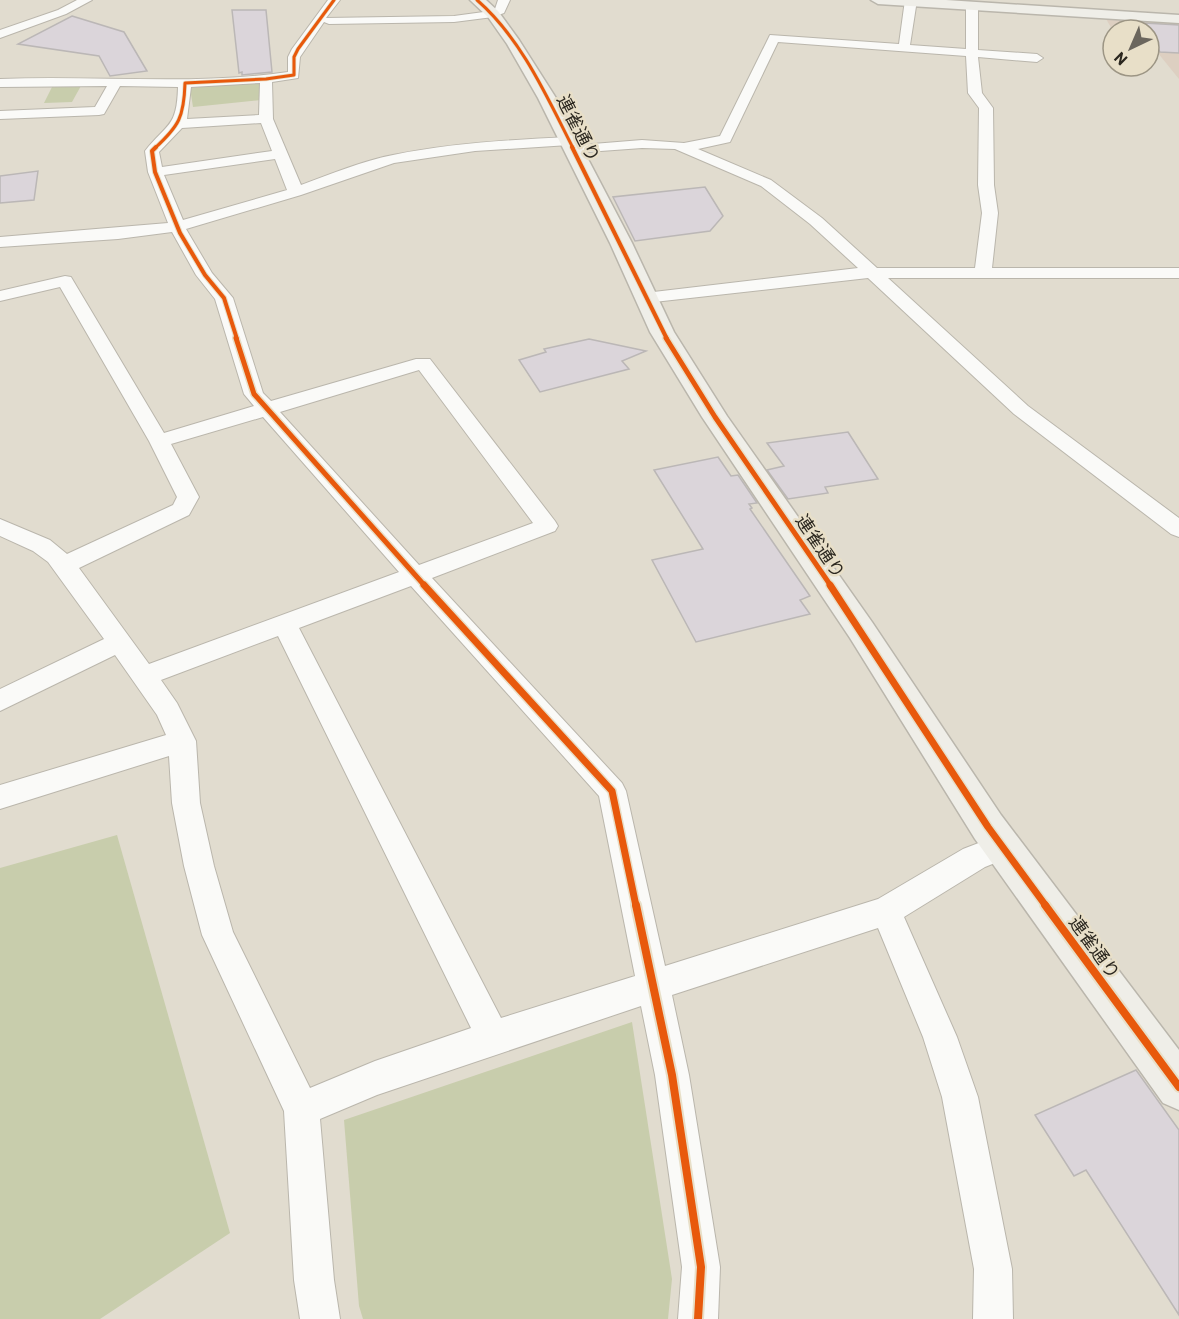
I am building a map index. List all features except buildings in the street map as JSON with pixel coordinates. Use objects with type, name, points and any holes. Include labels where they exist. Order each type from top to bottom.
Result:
[{"type":"main road","points":[[878,0],[1179,19]]},
{"type":"main road","name":"連雀通り","points":[[492,5],[571,145],[621,243],[662,332],[716,417],[867,639],[1002,847],[1179,1087]]},
{"type":"street","points":[[0,34],[62,12],[86,0]]},
{"type":"street","points":[[0,83],[51,81],[185,83],[266,79],[294,75],[294,57],[298,49],[334,0]]},
{"type":"street","points":[[904,48],[911,1]]},
{"type":"street","points":[[329,21],[454,19],[492,5]]},
{"type":"street","points":[[972,6],[975,93],[986,108],[986,186],[990,213],[986,263],[982,272]]},
{"type":"street","points":[[0,242],[118,234],[177,227],[296,192],[393,159],[442,151],[571,145],[654,144],[685,147],[725,139],[774,38],[1037,58]]},
{"type":"street","points":[[266,79],[266,118],[296,192]]},
{"type":"street","points":[[0,116],[99,111],[116,82]]},
{"type":"street","points":[[185,83],[185,107],[180,124],[152,151],[155,172],[177,227],[205,276],[224,298],[254,394],[414,575],[612,791],[672,1075],[701,1267],[698,1319]]},
{"type":"street","points":[[180,124],[266,118]]},
{"type":"street","points":[[685,147],[766,183],[799,206],[1021,410],[1080,458],[1179,529]]},
{"type":"street","points":[[155,172],[280,154]]},
{"type":"street","points":[[645,298],[872,273],[1179,273]]},
{"type":"street","points":[[0,296],[65,281],[159,441],[188,497],[181,510],[64,565]]},
{"type":"street","points":[[145,676],[547,526],[423,363],[159,441]]},
{"type":"street","points":[[0,527],[42,543],[53,551],[145,676],[168,710],[182,741],[186,803],[199,866],[218,935],[302,1108],[314,1280],[320,1319]]},
{"type":"street","points":[[285,624],[493,1036]]},
{"type":"street","points":[[0,701],[120,642]]},
{"type":"street","points":[[0,797],[182,741]]},
{"type":"street","points":[[302,1108],[375,1078],[493,1036],[886,911],[974,858],[1002,847]]},
{"type":"street","points":[[886,911],[940,1037],[960,1097],[993,1269],[993,1319]]},
{"type":"shaded area","points":[[1161,21],[1179,22],[1179,79],[1161,57]]},
{"type":"green space","points":[[257,82],[260,84],[261,100],[193,107],[190,88]]},
{"type":"green space","points":[[54,83],[82,84],[72,102],[44,103]]},
{"type":"green space","points":[[117,835],[230,1233],[100,1319],[0,1319],[0,868]]},
{"type":"green space","points":[[632,1022],[672,1279],[668,1319],[363,1319],[359,1306],[344,1120]]},
{"type":"cycle path","points":[[334,0],[298,49],[294,57],[294,75],[266,79],[185,83],[184,107],[179,122],[152,151],[155,172],[180,233],[205,275],[224,298],[254,394],[331,483],[612,791],[672,1075],[701,1267],[698,1319]]},
{"type":"cycle path","points":[[477,0],[493,14],[514,43],[547,98],[621,243],[662,332],[715,417],[861,630],[988,827],[1179,1087]]}]
